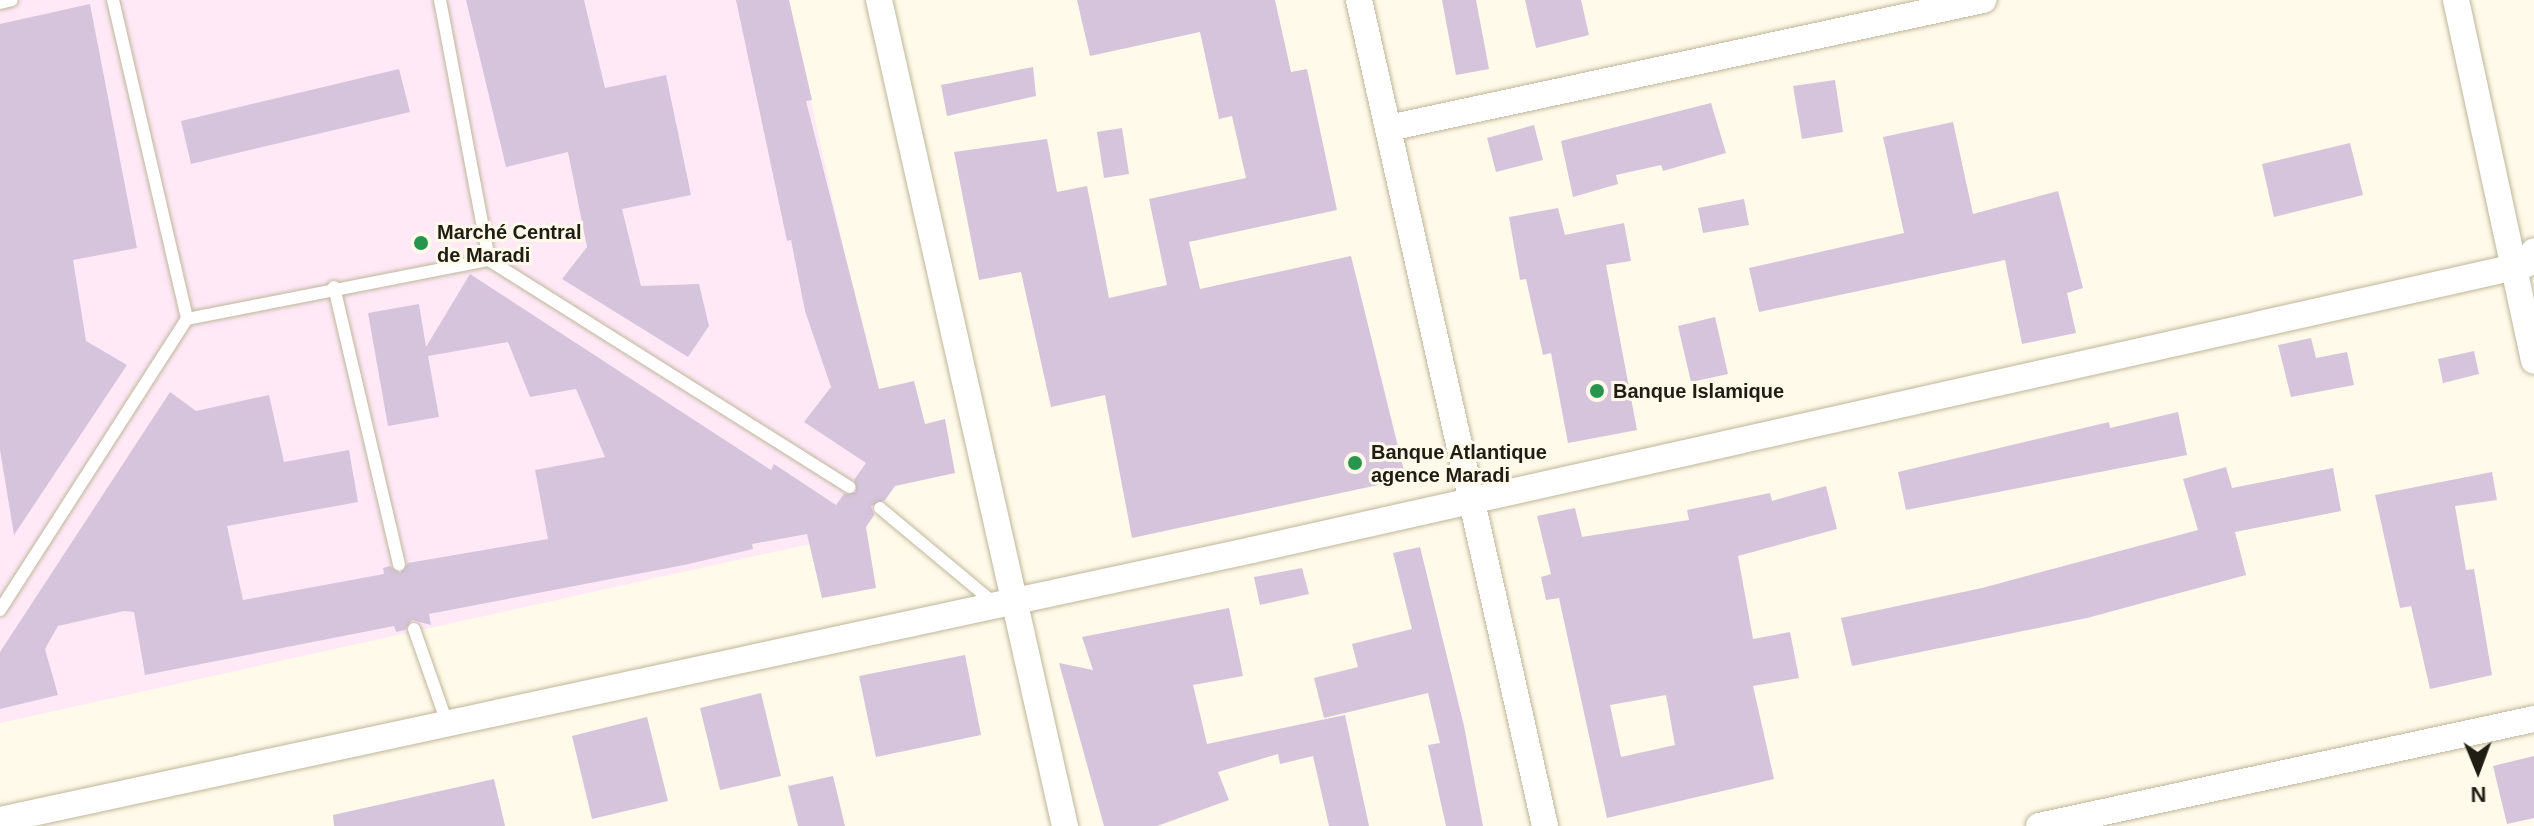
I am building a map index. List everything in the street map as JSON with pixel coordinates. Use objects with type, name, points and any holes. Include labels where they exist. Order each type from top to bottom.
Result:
[{"type":"street","points":[[879,0],[1005,602],[1065,826]]},
{"type":"street","points":[[1359,0],[1545,826]]},
{"type":"street","points":[[1389,128],[1983,0]]},
{"type":"street","points":[[2456,0],[2526,263],[2534,361]]},
{"type":"street","points":[[2,822],[446,720],[1471,500],[2526,263]]},
{"type":"street","points":[[2039,826],[2534,719]]},
{"type":"lane","points":[[0,3],[12,0]]},
{"type":"lane","points":[[113,0],[187,319]]},
{"type":"lane","points":[[440,0],[489,260]]},
{"type":"lane","points":[[0,610],[187,319],[334,287],[489,260],[849,487]]},
{"type":"lane","points":[[334,287],[399,564]]},
{"type":"lane","points":[[880,508],[1005,602]]},
{"type":"lane","points":[[414,629],[446,720]]},
{"type":"shaded area","name":"Marché Central de Maradi","points":[[0,0],[789,0],[895,486],[866,527],[855,534],[0,723]]},
{"type":"building","points":[[466,0],[584,0],[605,88],[666,75],[691,195],[622,209],[641,286],[699,284],[709,326],[688,357],[562,279],[587,247],[568,152],[506,167]]},
{"type":"building","points":[[736,0],[789,0],[812,100],[806,101],[879,389],[914,381],[925,424],[945,419],[955,473],[895,486],[885,500],[871,506],[874,515],[866,527],[876,588],[822,598],[807,534],[752,544],[753,549],[684,565],[429,614],[431,625],[412,620],[405,630],[396,632],[394,626],[145,675],[134,612],[124,611],[58,626],[45,649],[58,695],[0,709],[0,652],[170,392],[196,411],[269,395],[284,462],[349,450],[358,502],[227,526],[243,600],[384,574],[383,568],[390,566],[400,573],[408,563],[548,539],[535,470],[605,457],[576,389],[530,397],[508,342],[428,356],[439,417],[388,426],[368,313],[419,304],[426,347],[470,274],[771,470],[774,464],[836,505],[844,494],[856,492],[854,480],[866,463],[804,422],[831,387],[805,311],[791,240],[787,241]]},
{"type":"building","points":[[1077,0],[1275,0],[1291,72],[1307,69],[1337,210],[1189,242],[1200,289],[1351,256],[1406,479],[1132,538],[1105,395],[1051,407],[1021,272],[979,280],[954,152],[1047,139],[1057,192],[1087,186],[1109,298],[1167,285],[1149,199],[1246,178],[1232,116],[1219,119],[1200,32],[1090,56]]},
{"type":"building","points":[[1442,0],[1476,0],[1489,69],[1456,75]]},
{"type":"building","points":[[1525,0],[1581,0],[1589,35],[1536,48]]},
{"type":"building","points":[[90,4],[137,248],[73,260],[86,341],[127,365],[14,535],[0,450],[0,24]]},
{"type":"building","points":[[1033,67],[1036,96],[947,116],[941,85]]},
{"type":"building","points":[[399,69],[410,112],[191,164],[181,121]]},
{"type":"building","points":[[1835,80],[1843,132],[1802,139],[1793,86]]},
{"type":"building","points":[[1711,103],[1726,153],[1663,171],[1661,165],[1616,175],[1618,184],[1573,197],[1561,141]]},
{"type":"building","points":[[1953,122],[1973,214],[2058,191],[2083,288],[2067,293],[2076,333],[2022,344],[2005,260],[1759,312],[1749,268],[1904,233],[1883,137]]},
{"type":"building","points":[[1534,125],[1543,160],[1496,172],[1487,138]]},
{"type":"building","points":[[1122,128],[1129,174],[1104,178],[1097,132]]},
{"type":"building","points":[[2350,143],[2363,195],[2274,217],[2262,164]]},
{"type":"building","points":[[1744,199],[1749,225],[1703,233],[1698,208]]},
{"type":"building","points":[[1558,208],[1565,235],[1624,223],[1631,261],[1606,265],[1637,430],[1568,443],[1551,353],[1543,355],[1526,279],[1520,280],[1509,217]]},
{"type":"building","points":[[1715,317],[1728,374],[1691,382],[1678,326]]},
{"type":"building","points":[[2311,338],[2316,358],[2347,352],[2354,385],[2291,397],[2278,345]]},
{"type":"building","points":[[2474,351],[2479,374],[2443,383],[2438,359]]},
{"type":"building","points":[[2178,412],[2187,455],[1906,510],[1898,472],[2109,422],[2110,428]]},
{"type":"building","points":[[2226,467],[2232,488],[2333,468],[2341,511],[2235,532],[2246,575],[2087,618],[1852,666],[1841,618],[1982,588],[2198,530],[2183,479]]},
{"type":"building","points":[[2492,472],[2497,500],[2455,506],[2466,570],[2474,569],[2492,675],[2430,689],[2411,606],[2400,608],[2375,495]]},
{"type":"building","points":[[1826,486],[1837,529],[1738,556],[1753,639],[1790,632],[1799,678],[1753,686],[1774,779],[1607,818],[1559,598],[1546,600],[1541,577],[1551,574],[1537,516],[1575,508],[1582,537],[1689,520],[1687,510],[1770,493],[1772,501]],"holes":[[[1666,695],[1675,745],[1621,757],[1610,705]]]},
{"type":"building","points":[[1420,547],[1464,726],[1483,826],[1446,826],[1428,745],[1440,743],[1428,693],[1324,718],[1314,678],[1358,667],[1352,644],[1412,629],[1393,553]]},
{"type":"building","points":[[1302,568],[1309,594],[1260,605],[1254,577]]},
{"type":"building","points":[[1229,608],[1243,676],[1193,685],[1207,744],[1345,715],[1369,826],[1329,826],[1313,756],[1280,764],[1278,754],[1218,772],[1229,800],[1157,826],[1104,826],[1059,663],[1093,670],[1082,637]]},
{"type":"building","points":[[965,655],[981,735],[876,757],[859,676]]},
{"type":"building","points":[[761,693],[781,776],[720,790],[700,708]]},
{"type":"building","points":[[647,717],[668,801],[592,819],[572,736]]},
{"type":"building","points":[[2534,756],[2534,818],[2507,824],[2493,766]]},
{"type":"building","points":[[833,776],[845,826],[798,826],[788,786]]},
{"type":"building","points":[[494,779],[505,826],[334,826],[333,815]]},
{"type":"place","name":"Marché Central de Maradi","points":[[421,243]]},
{"type":"place","name":"Banque Islamique","points":[[1597,391]]},
{"type":"place","name":"Banque Atlantique agence Maradi","points":[[1355,463]]}]
